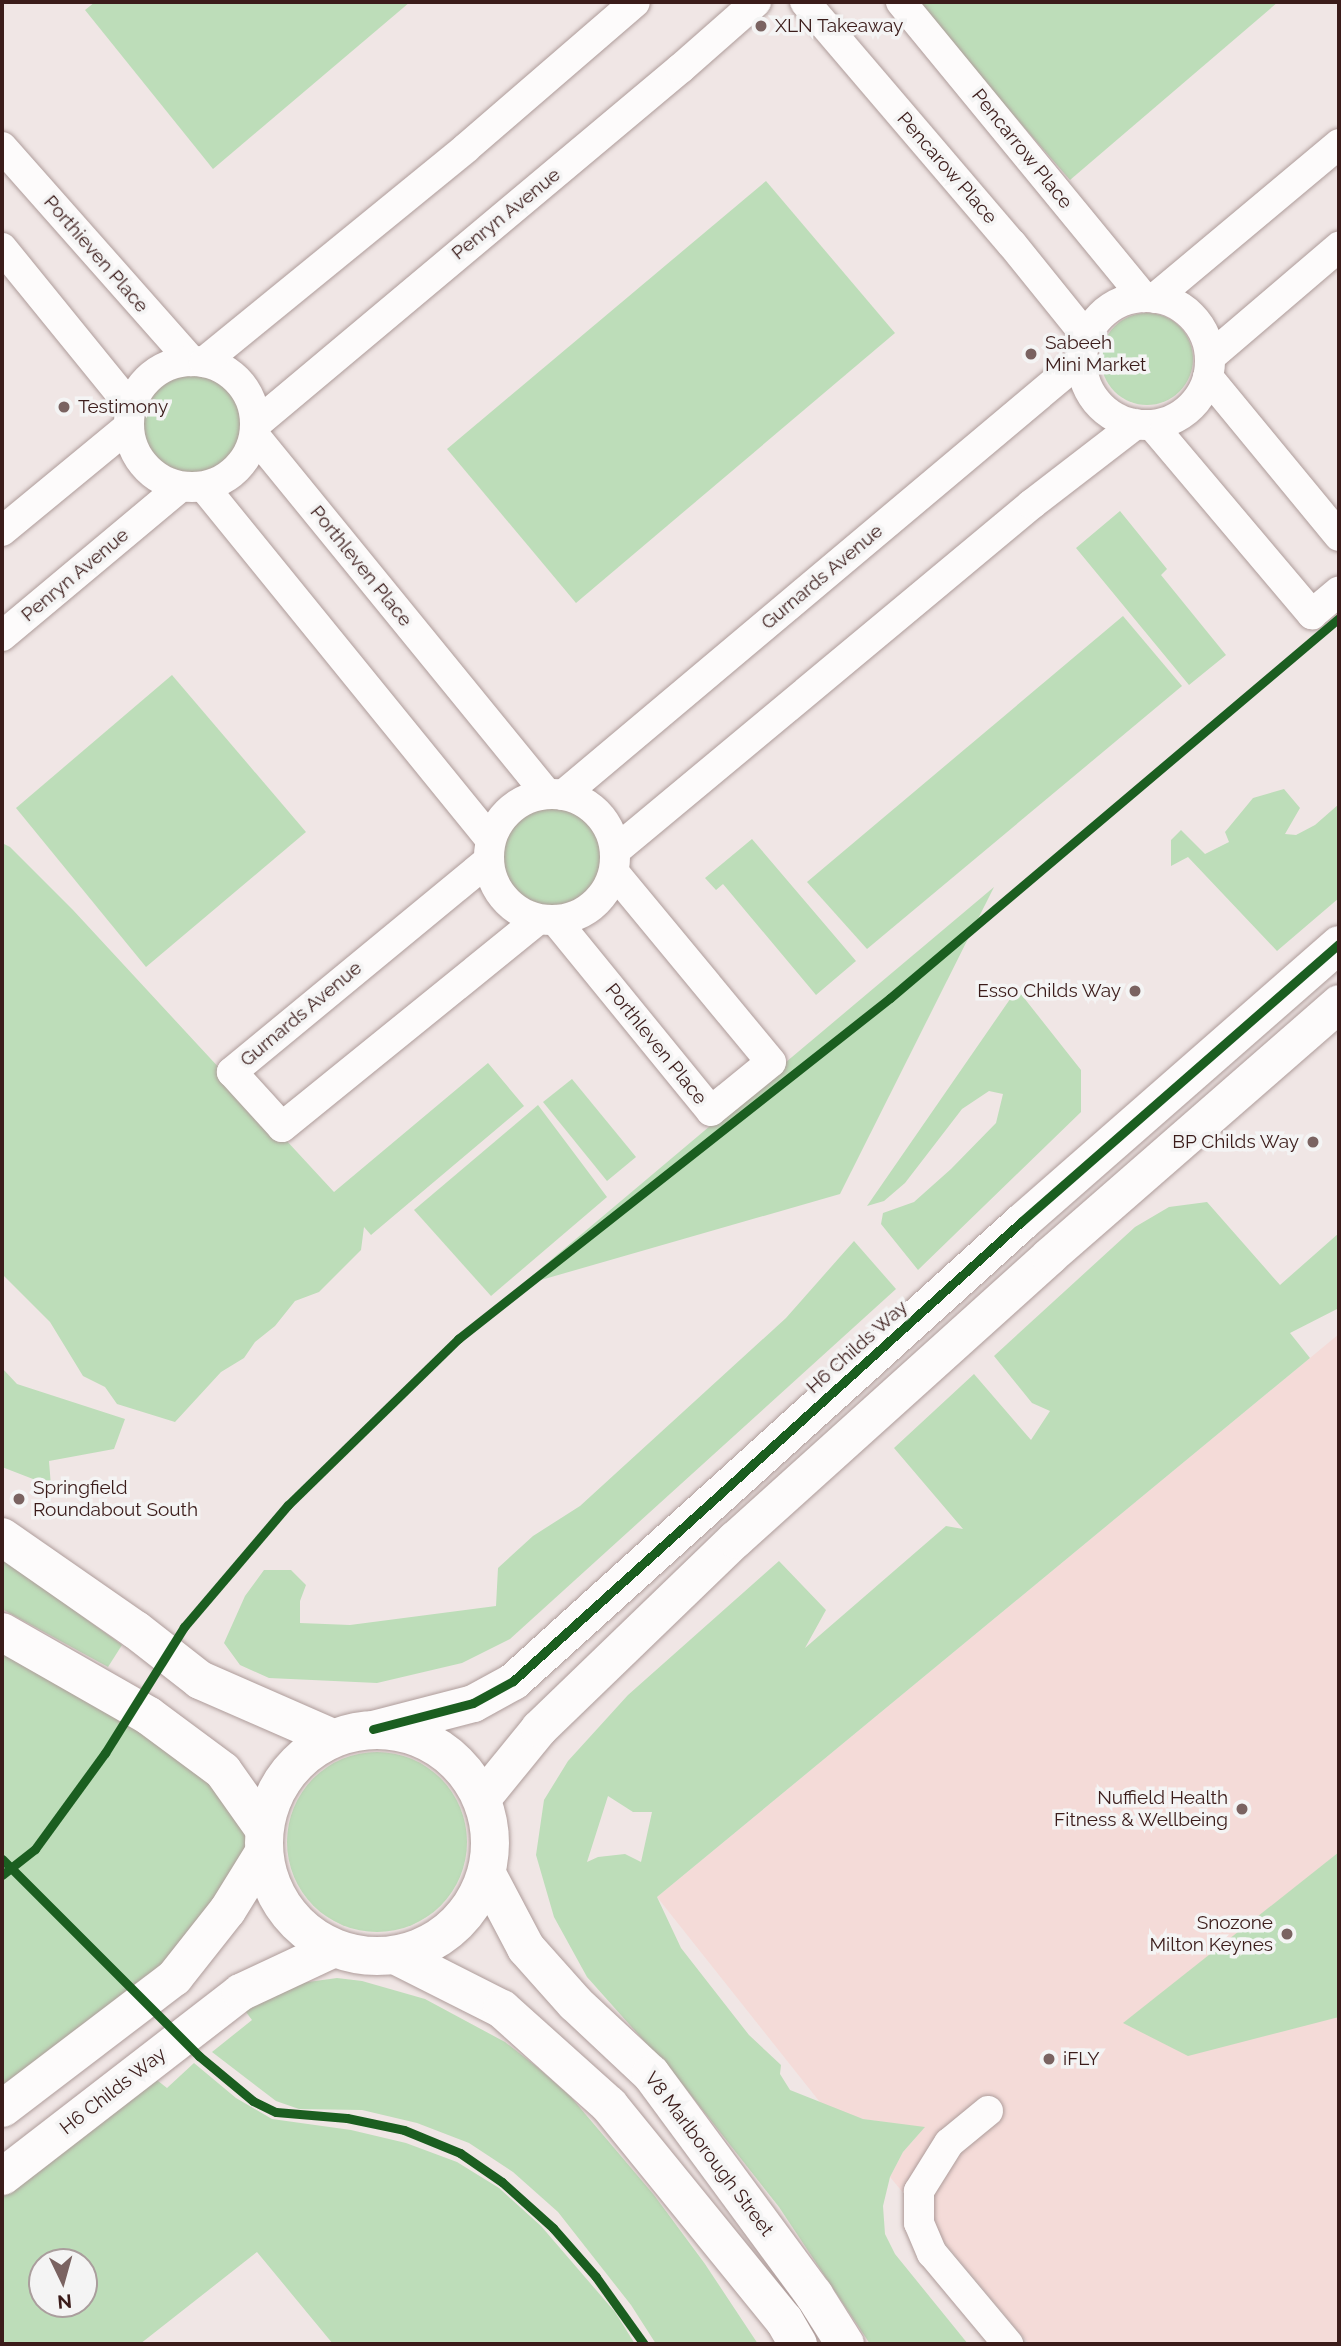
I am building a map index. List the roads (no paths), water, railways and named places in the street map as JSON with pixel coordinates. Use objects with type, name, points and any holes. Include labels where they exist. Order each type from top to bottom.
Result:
[{"type":"main road","points":[[2,1537],[136,1630],[200,1681],[333,1738]]},
{"type":"main road","points":[[2,1632],[149,1716],[223,1771],[264,1840]]},
{"type":"main road","points":[[373,1729],[407,1733],[438,1747],[464,1769],[482,1798],[491,1836],[487,1874],[467,1912],[435,1940],[395,1955],[364,1955],[334,1948],[307,1932],[285,1909],[270,1881],[264,1840],[276,1791],[300,1760],[333,1738],[373,1729]]},
{"type":"main road","name":"V8 Marlborough Street","points":[[487,1874],[526,1948],[575,2003],[651,2074],[814,2295],[845,2344]]},
{"type":"main road","points":[[395,1955],[502,2009],[609,2105],[784,2320],[798,2344]]},
{"type":"street","points":[[197,362],[466,148],[635,2]]},
{"type":"street","name":"Penryn Avenue","points":[[255,430],[756,2]]},
{"type":"street","name":"Pencarow Place","points":[[805,2],[1012,244],[1084,348]]},
{"type":"street","name":"Pencarrow Place","points":[[901,2],[1149,298]]},
{"type":"street","points":[[1149,298],[1339,144]]},
{"type":"street","name":"Porthieven Place","points":[[2,147],[197,362]]},
{"type":"street","points":[[1209,367],[1339,247]]},
{"type":"street","points":[[2,248],[130,417]]},
{"type":"street","points":[[1149,298],[1175,304],[1193,317],[1205,336],[1209,367],[1200,395],[1187,410],[1171,420],[1144,424],[1118,418],[1103,408],[1088,386],[1084,348],[1109,309],[1125,300],[1149,298]]},
{"type":"street","name":"Gurnards Avenue","points":[[555,794],[1084,348]]},
{"type":"street","points":[[197,362],[225,370],[241,384],[252,403],[255,430],[248,454],[237,469],[222,481],[192,487],[160,479],[144,466],[133,447],[130,417],[140,389],[153,374],[171,364],[197,362]]},
{"type":"street","points":[[1209,367],[1339,536]]},
{"type":"street","points":[[2,531],[130,417]]},
{"type":"street","points":[[1144,424],[1312,614],[1339,591]]},
{"type":"street","points":[[615,861],[1032,504],[1144,424]]},
{"type":"street","name":"Porthleven Place","points":[[255,430],[555,794]]},
{"type":"street","points":[[192,487],[489,850]]},
{"type":"street","name":"Penryn Avenue","points":[[2,636],[192,487]]},
{"type":"street","points":[[555,794],[581,801],[597,812],[608,828],[615,861],[606,890],[593,906],[576,916],[547,920],[519,912],[503,898],[493,881],[489,850],[499,822],[512,808],[528,798],[555,794]]},
{"type":"street","name":"Gurnards Avenue","points":[[489,850],[232,1072],[282,1127],[547,920]]},
{"type":"street","name":"Porthleven Place","points":[[547,920],[711,1111],[771,1062],[615,861]]},
{"type":"street","name":"H6 Childs Way","points":[[373,1729],[473,1703],[513,1681],[1021,1222],[1339,944]]},
{"type":"street","points":[[482,1798],[539,1728],[726,1548],[1049,1256],[1339,1003]]},
{"type":"street","points":[[2,2108],[174,1977],[227,1910],[264,1840]]},
{"type":"street","name":"H6 Childs Way","points":[[2,2176],[240,1992],[334,1948]]},
{"type":"street","points":[[988,2111],[949,2143],[919,2191],[919,2223],[932,2253],[1008,2344]]},
{"type":"place","name":"XLN Takeaway","points":[[761,26]]},
{"type":"place","name":"Sabeeh Mini Market","points":[[1031,354]]},
{"type":"place","name":"Testimony","points":[[64,407]]},
{"type":"place","name":"Esso Childs Way","points":[[1135,991]]},
{"type":"place","name":"BP Childs Way","points":[[1313,1142]]},
{"type":"place","name":"Springfield Roundabout South","points":[[19,1499]]},
{"type":"place","name":"Nuffield Health Fitness & Wellbeing","points":[[1242,1809]]},
{"type":"place","name":"Snozone Milton Keynes","points":[[1287,1934]]},
{"type":"place","name":"iFLY","points":[[1049,2059]]}]
